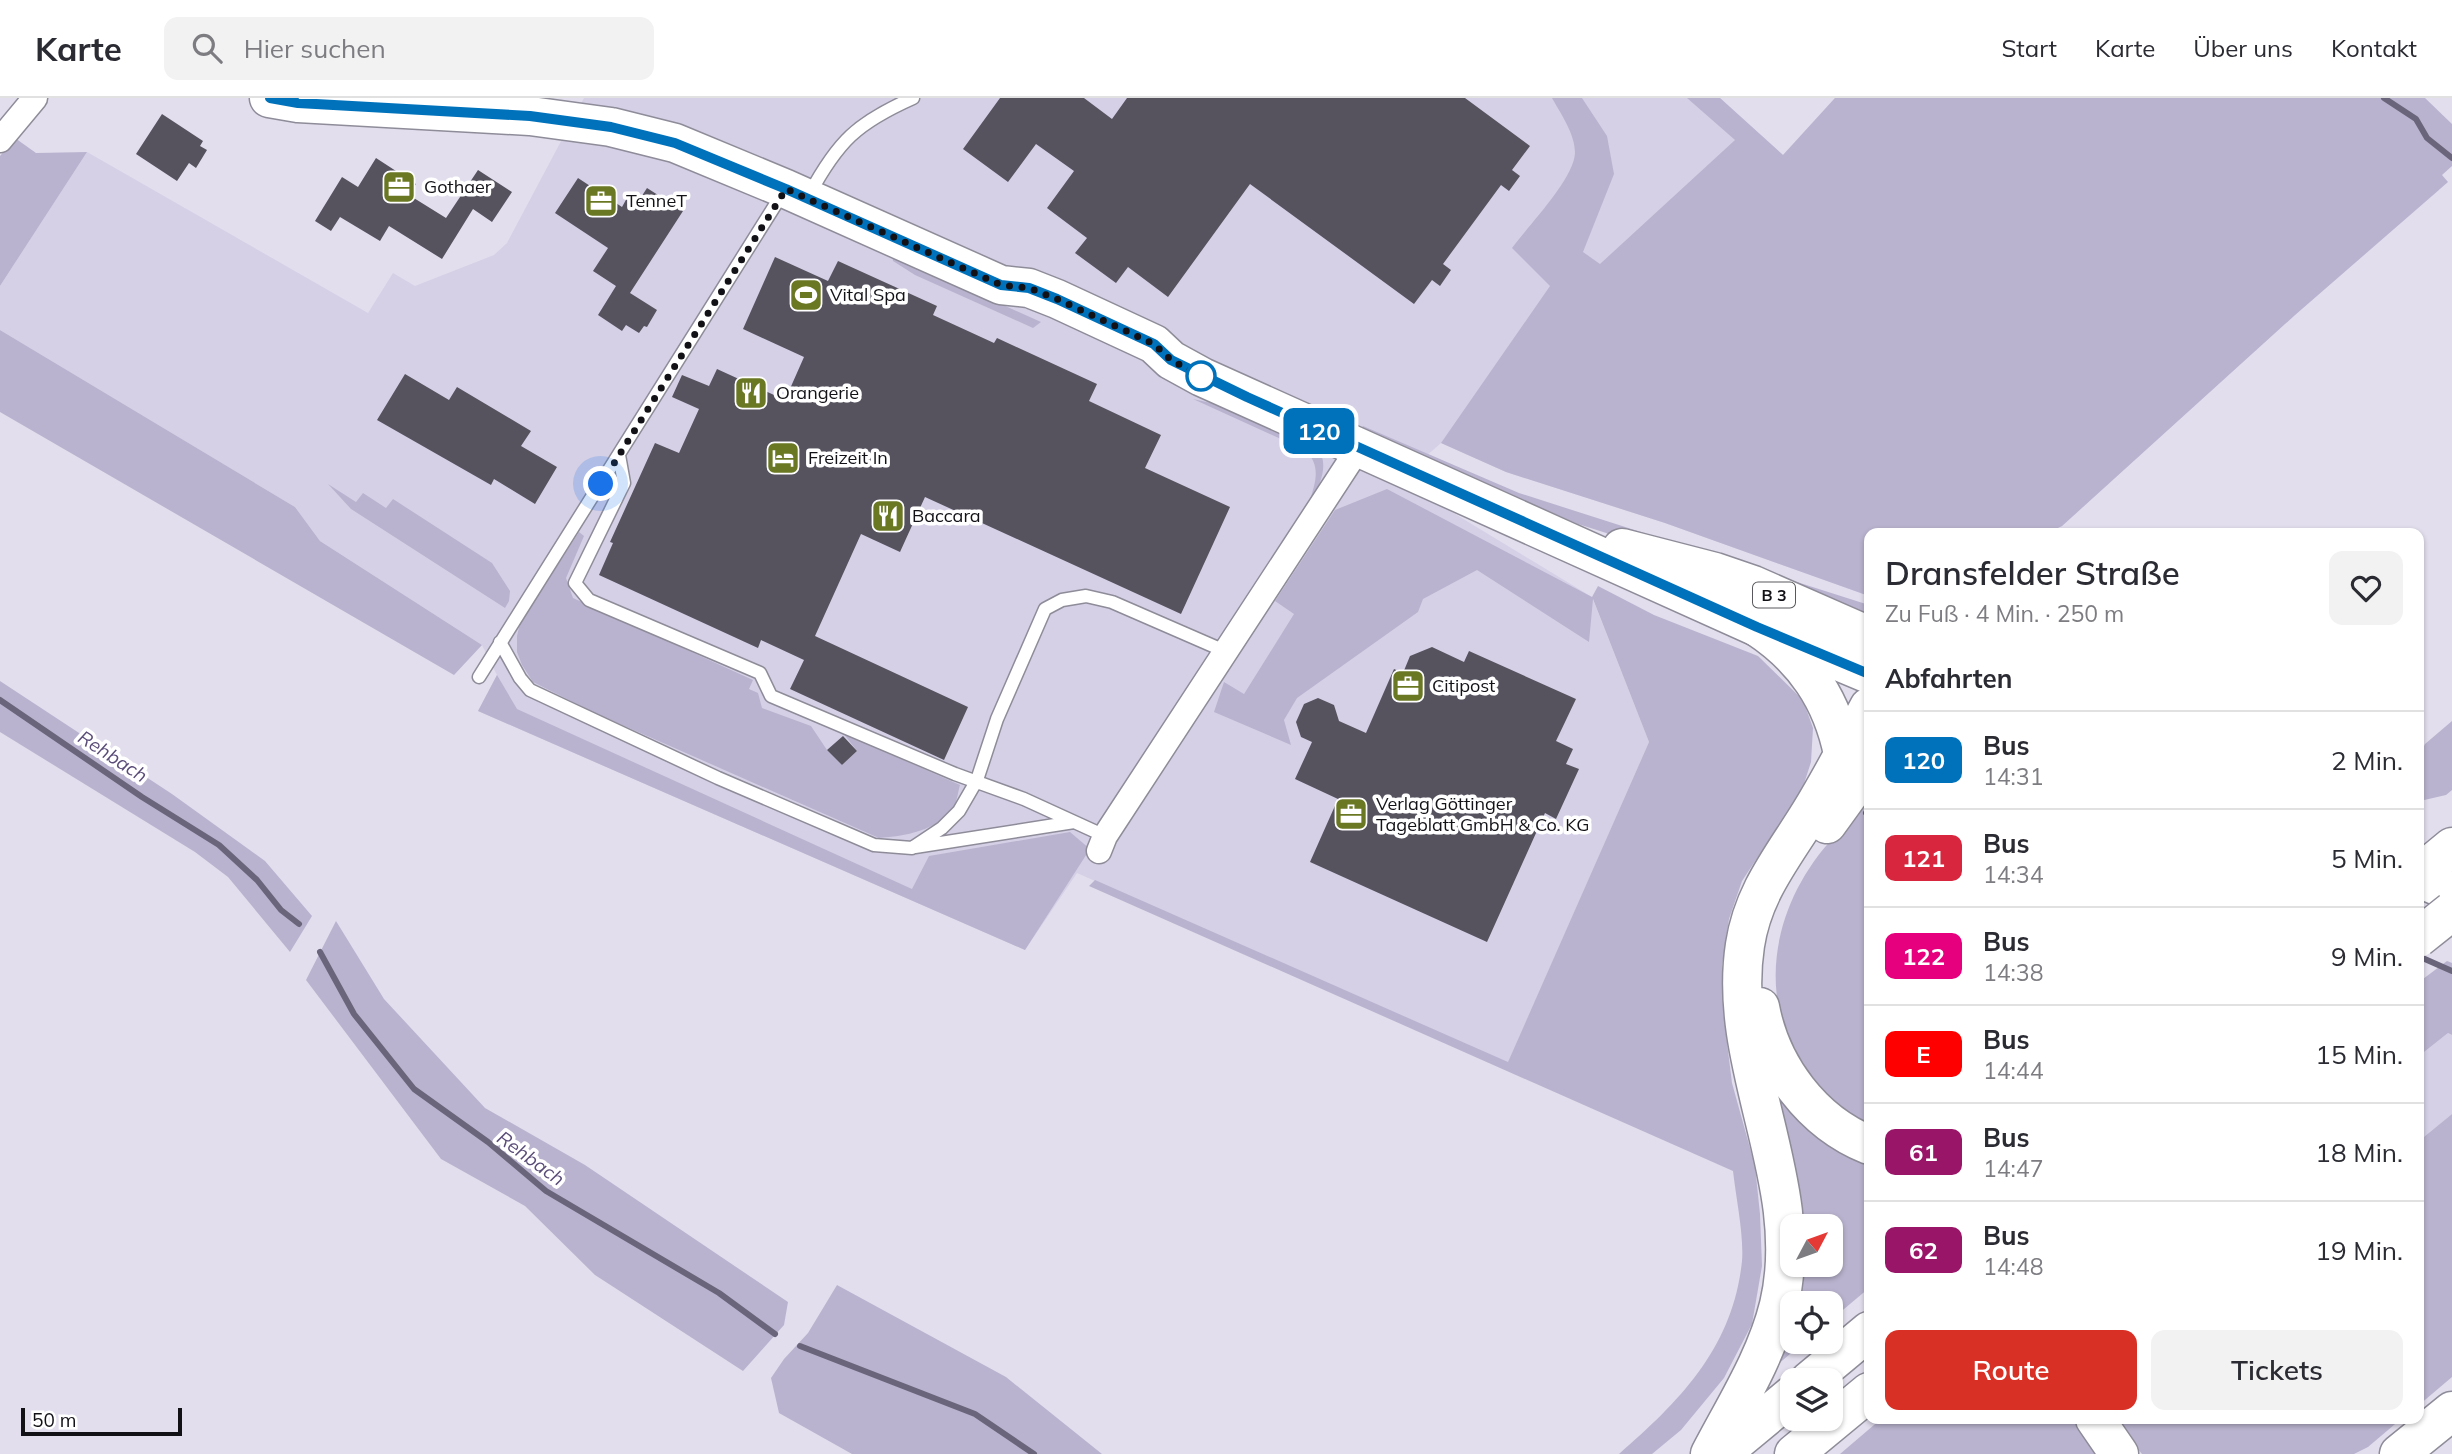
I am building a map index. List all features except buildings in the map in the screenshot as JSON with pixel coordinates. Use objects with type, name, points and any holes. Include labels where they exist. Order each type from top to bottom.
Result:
[{"type":"main road","name":"B 3","points":[[269,98],[298,103],[530,116],[611,127],[675,143],[1001,285],[1029,288],[1057,299],[1154,344],[1171,360],[1358,449],[1864,672]]},
{"type":"main road","name":"B 3","points":[[1548,532],[1715,572],[1753,585],[1864,634]]},
{"type":"main road","points":[[1757,627],[1789,651],[1815,681],[1860,771]]},
{"type":"main road","points":[[1864,743],[1860,771],[1793,868],[1771,905],[1759,946],[1758,995],[1769,1041],[1790,1080],[1822,1116],[1841,1131],[1864,1142]]},
{"type":"main road","points":[[1710,1454],[1761,1353],[1779,1305],[1783,1280],[1784,1230],[1777,1172],[1745,1032],[1742,972],[1750,919],[1765,882],[1812,810],[1860,771]]},
{"type":"main road","points":[[2424,871],[2452,847]]},
{"type":"main road","points":[[2424,879],[2452,892]]},
{"type":"main road","points":[[2424,933],[2452,911]]},
{"type":"main road","points":[[2424,919],[2452,931]]},
{"type":"main road","points":[[1825,1368],[1864,1335]]},
{"type":"main road","points":[[1794,1454],[1864,1396]]},
{"type":"main road","points":[[1721,1454],[1780,1405]]},
{"type":"main road","points":[[2399,1454],[2452,1411]]},
{"type":"main road","points":[[2098,1424],[2119,1454]]},
{"type":"street","points":[[0,140],[35,98]]},
{"type":"street","points":[[1102,843],[1358,449]]},
{"type":"lane","points":[[479,677],[619,455],[796,194],[853,132],[913,98]]},
{"type":"lane","points":[[619,455],[624,483],[575,583],[589,600],[760,673],[771,696],[1074,822],[1102,843]]},
{"type":"lane","points":[[912,848],[942,828],[959,811],[977,780],[997,719],[1045,609],[1062,600],[1086,596],[1112,602],[1227,652]]},
{"type":"lane","points":[[500,642],[520,678],[530,690],[718,778],[874,845],[912,848],[1074,822]]},
{"type":"shaded area","points":[[584,98],[1720,98],[1783,155],[1835,98],[2340,98],[2439,190],[2295,315],[2062,526],[1864,528],[1864,594],[1665,523],[1506,472],[1441,443],[1399,480],[1592,597],[1649,742],[1508,1063],[1077,873],[1025,950],[478,711],[497,675],[482,645],[320,541],[295,507],[0,330],[0,286],[87,152],[368,313],[393,273],[415,286],[494,255],[507,243]]},
{"type":"shaded area","points":[[1552,98],[1582,98],[1607,136],[1614,174],[1583,252],[1600,264],[1735,140],[1687,98],[1720,98],[1783,155],[1835,98],[2425,98],[2452,124],[2452,166],[2442,175],[2448,182],[2295,315],[2062,526],[1864,528],[1864,594],[1665,523],[1506,472],[1441,443],[1550,286],[1512,248],[1559,189],[1573,164],[1573,139]]},
{"type":"shaded area","points":[[15,138],[36,153],[87,152],[0,286],[0,156]]},
{"type":"shaded area","points":[[892,255],[1041,322],[1033,328],[915,275],[893,261]]},
{"type":"shaded area","points":[[0,330],[295,507],[320,541],[482,645],[454,675],[0,412]]},
{"type":"shaded area","points":[[1193,399],[1238,409],[1317,447],[1323,467],[1321,481],[1312,501],[1315,467],[1305,450]]},
{"type":"shaded area","points":[[1363,426],[1519,493],[1864,603],[1864,615],[1578,524],[1361,429]]},
{"type":"shaded area","points":[[328,484],[356,502],[363,493],[386,508],[393,499],[492,563],[510,591],[505,608],[351,509]]},
{"type":"shaded area","points":[[1387,489],[1592,597],[1598,586],[1654,615],[1758,656],[1803,700],[1813,728],[1811,762],[1802,790],[1742,881],[1729,919],[1722,965],[1723,1010],[1732,1083],[1755,1166],[1760,1214],[1762,1266],[1752,1324],[1724,1378],[1681,1430],[1652,1454],[1619,1454],[1663,1413],[1700,1370],[1728,1320],[1737,1292],[1742,1251],[1733,1171],[1089,886],[1095,880],[1508,1062],[1649,742],[1593,599],[1589,642],[1477,570],[1423,599],[1418,612],[1297,698],[1284,720],[1291,745],[1214,712],[1224,682],[1244,694],[1294,614],[1275,601],[1335,510]]},
{"type":"shaded area","points":[[579,532],[584,536],[566,578],[573,598],[753,680],[749,689],[758,693],[762,708],[811,726],[827,750],[842,765],[857,751],[843,733],[960,785],[954,807],[930,827],[910,834],[879,838],[595,713],[533,682],[517,652],[520,623]]},
{"type":"shaded area","points":[[497,675],[517,709],[912,889],[929,856],[1070,832],[1090,849],[1025,950],[478,711]]},
{"type":"shaded area","points":[[0,681],[172,794],[265,861],[312,916],[290,952],[228,877],[195,852],[0,732]]},
{"type":"shaded area","points":[[2452,721],[2452,790],[2446,795],[2424,800],[2424,746]]},
{"type":"shaded area","points":[[1864,808],[1864,1123],[1822,1090],[1795,1054],[1782,1022],[1776,990],[1777,957],[1783,925],[1795,894],[1812,864],[1834,837]]},
{"type":"shaded area","points":[[336,921],[384,999],[485,1108],[585,1165],[788,1302],[784,1325],[743,1371],[595,1275],[525,1206],[441,1159],[306,980]]},
{"type":"shaded area","points":[[2447,961],[2452,963],[2452,1035],[2448,1033],[2424,1052],[2424,978]]},
{"type":"shaded area","points":[[2448,1033],[2452,1035],[2452,1114],[2424,1137],[2424,1052]]},
{"type":"shaded area","points":[[1783,1088],[1864,1153],[1864,1292],[1843,1310],[1843,1291],[1786,1291],[1790,1278],[1843,1278],[1843,1214],[1789,1214],[1768,1109]]},
{"type":"shaded area","points":[[2452,1114],[2452,1377],[2424,1401],[2424,1137]]},
{"type":"shaded area","points":[[837,1285],[1006,1377],[1102,1454],[852,1454],[779,1413],[771,1378],[808,1333]]},
{"type":"shaded area","points":[[1780,1308],[1780,1354],[1790,1354],[1756,1383]]},
{"type":"shaded area","points":[[1875,1424],[2087,1424],[2105,1454],[1840,1454]]},
{"type":"shaded area","points":[[2117,1424],[2395,1424],[2368,1447],[2354,1454],[2142,1454]]},
{"type":"waterway","points":[[2384,98],[2416,119],[2427,138],[2452,158]]},
{"type":"waterway","name":"Rehbach","points":[[0,700],[142,797],[219,845],[257,880],[281,910],[299,924]]},
{"type":"waterway","name":"Rehbach","points":[[320,952],[354,1014],[414,1089],[488,1142],[546,1191],[719,1293],[775,1334]]},
{"type":"waterway","points":[[2424,959],[2452,971]]},
{"type":"waterway","name":"Rehbach","points":[[800,1346],[975,1414],[1034,1454]]},
{"type":"bus line","name":"120","points":[[270,98],[298,103],[530,116],[611,127],[675,143],[786,189],[947,263],[1001,285],[1029,288],[1057,299],[1154,344],[1171,360],[1202,377],[1620,566],[1864,672]]},
{"type":"place","name":"Gothaer","points":[[399,187]]},
{"type":"place","name":"TenneT","points":[[601,201]]},
{"type":"place","name":"Vital Spa","points":[[806,295]]},
{"type":"place","name":"Orangerie","points":[[751,393]]},
{"type":"place","name":"Freizeit In","points":[[783,458]]},
{"type":"place","name":"Baccara","points":[[888,516]]},
{"type":"place","name":"Citipost","points":[[1408,686]]},
{"type":"place","name":"Verlag Göttinger Tageblatt GmbH & Co. KG","points":[[1351,814]]},
{"type":"route","points":[[601,484],[786,189],[1001,285],[1029,288],[1057,299],[1154,344],[1171,360],[1201,376]]}]
